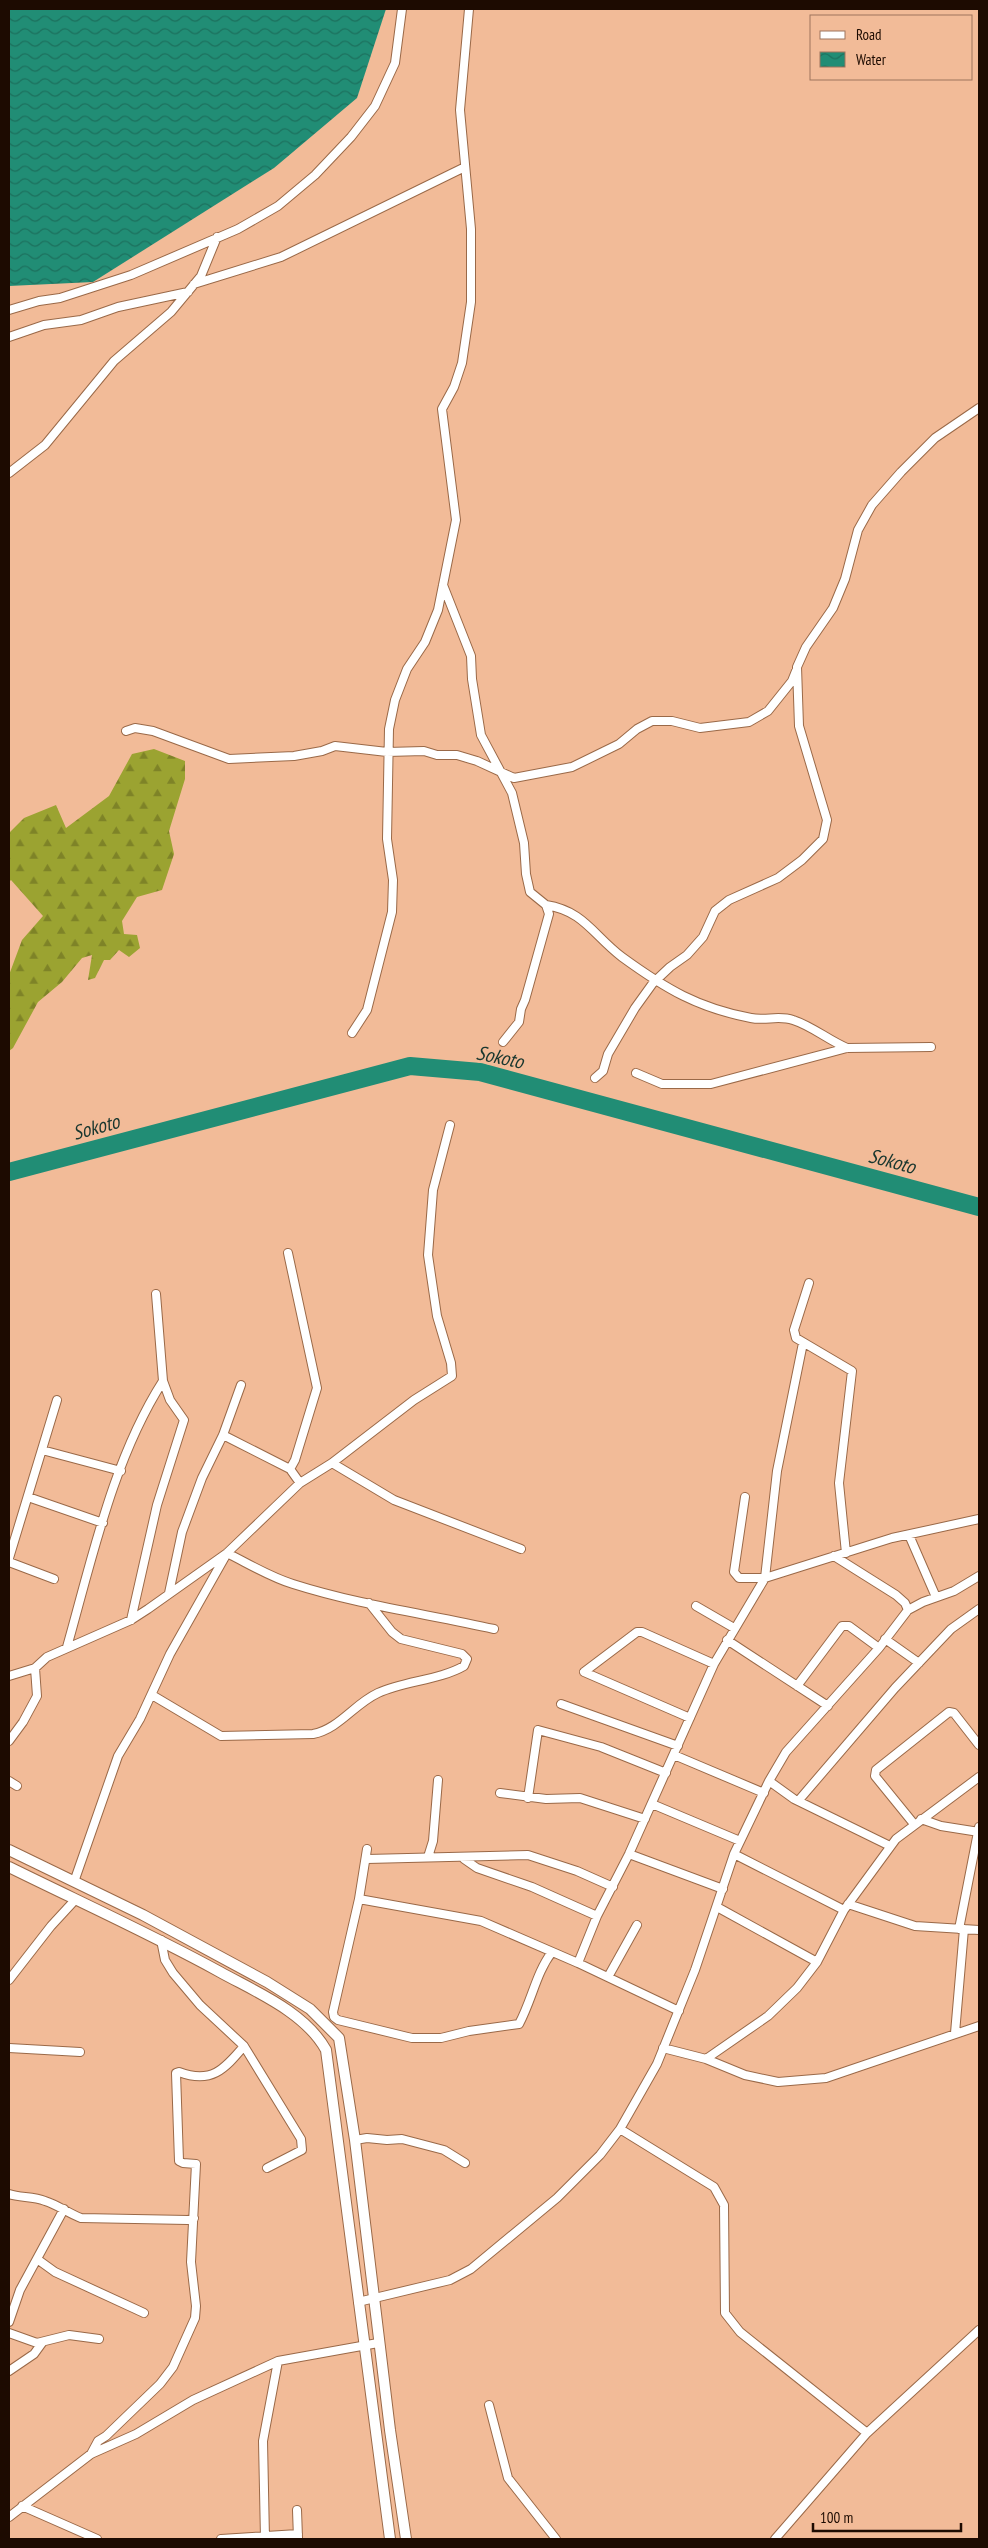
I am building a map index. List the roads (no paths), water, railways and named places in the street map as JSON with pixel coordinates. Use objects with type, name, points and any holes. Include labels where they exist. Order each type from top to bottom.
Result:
[{"type":"street","points":[[9,310],[39,301],[60,298],[131,275],[238,229],[278,206],[315,175],[351,137],[375,106],[395,63],[402,9]]},
{"type":"street","points":[[352,1033],[367,1010],[392,912],[393,880],[387,839],[387,752],[395,700],[407,669],[425,642],[438,610],[456,520],[442,409],[454,387],[462,363],[471,302],[471,229],[460,110],[470,9]]},
{"type":"street","points":[[194,284],[281,257],[465,167]]},
{"type":"street","points":[[9,474],[45,444],[114,361],[171,312],[201,276],[217,237]]},
{"type":"street","points":[[9,337],[44,325],[81,320],[118,307],[188,292]]},
{"type":"street","points":[[126,731],[136,728],[152,731],[229,759],[294,756],[322,752],[335,746],[387,752],[424,751],[437,755],[457,756],[492,766],[514,778],[572,767],[619,744],[637,729],[652,721],[672,721],[700,728],[749,722],[768,711],[792,681],[806,647],[833,608],[845,579],[858,530],[872,505],[935,438],[979,408]]},
{"type":"street","points":[[443,585],[471,656],[472,679],[482,735],[504,774],[512,793],[524,843],[526,874],[530,892],[546,905],[562,908],[575,914],[609,946],[678,996],[721,1012],[754,1019],[775,1017],[793,1020],[847,1048]]},
{"type":"street","points":[[595,1078],[603,1071],[608,1054],[635,1008],[657,979],[687,955],[702,937],[715,911],[729,900],[778,878],[802,860],[823,839],[827,820],[799,726],[797,667]]},
{"type":"street","points":[[503,1042],[519,1022],[521,1009],[549,914],[546,905]]},
{"type":"street","points":[[636,1073],[662,1084],[710,1084],[847,1048],[932,1047]]},
{"type":"street","points":[[9,1676],[35,1668],[46,1658],[67,1647],[131,1620],[227,1553],[300,1483],[332,1463],[414,1400],[452,1376],[437,1316],[428,1255],[433,1190],[450,1125]]},
{"type":"street","points":[[288,1253],[317,1388],[295,1460],[290,1469]]},
{"type":"street","points":[[809,1283],[794,1330],[796,1338],[852,1371],[839,1483],[846,1553]]},
{"type":"street","points":[[131,1620],[157,1505],[184,1420],[170,1400],[163,1381],[156,1294]]},
{"type":"street","points":[[578,1963],[597,1916],[629,1854],[714,1664],[764,1578],[778,1471],[803,1343]]},
{"type":"street","points":[[67,1647],[121,1471],[139,1422],[163,1381]]},
{"type":"street","points":[[169,1593],[182,1532],[202,1478],[223,1435],[241,1385]]},
{"type":"street","points":[[9,1558],[57,1400]]},
{"type":"street","points":[[223,1435],[290,1469],[300,1483]]},
{"type":"street","points":[[42,1450],[121,1471]]},
{"type":"street","points":[[332,1463],[394,1500],[521,1549]]},
{"type":"street","points":[[28,1497],[104,1523]]},
{"type":"street","points":[[745,1497],[734,1572],[739,1578],[764,1578],[909,1535],[979,1519]]},
{"type":"street","points":[[909,1535],[936,1597]]},
{"type":"street","points":[[227,1553],[292,1584],[410,1613],[432,1615],[494,1629]]},
{"type":"street","points":[[74,1882],[114,1765],[152,1695],[170,1654],[227,1553]]},
{"type":"street","points":[[834,1556],[896,1595],[906,1603],[908,1610]]},
{"type":"street","points":[[9,1562],[54,1579]]},
{"type":"street","points":[[358,2302],[373,2300],[450,2280],[471,2269],[557,2198],[600,2155],[620,2129],[657,2064],[723,1889],[734,1854],[769,1781],[786,1752],[879,1648],[908,1610],[954,1591],[979,1576]]},
{"type":"street","points":[[152,1695],[221,1736],[313,1734],[322,1732],[332,1726],[376,1694],[464,1666],[466,1659],[462,1654],[396,1636],[369,1602]]},
{"type":"street","points":[[696,1606],[734,1628]]},
{"type":"street","points":[[799,1800],[919,1663],[951,1629],[979,1608]]},
{"type":"street","points":[[797,1686],[845,1625],[879,1648]]},
{"type":"street","points":[[690,1718],[584,1672],[637,1632],[642,1632],[714,1664]]},
{"type":"street","points":[[885,1639],[919,1663]]},
{"type":"street","points":[[727,1640],[828,1706]]},
{"type":"street","points":[[9,1741],[24,1722],[37,1696],[35,1668]]},
{"type":"street","points":[[561,1704],[678,1746]]},
{"type":"street","points":[[914,1824],[875,1776],[876,1770],[949,1712],[954,1713],[979,1745]]},
{"type":"street","points":[[528,1798],[538,1730],[601,1747],[666,1773]]},
{"type":"street","points":[[674,1755],[764,1793]]},
{"type":"street","points":[[706,2059],[768,2016],[797,1988],[817,1962],[846,1907],[890,1846],[914,1824],[979,1777]]},
{"type":"street","points":[[428,1857],[433,1841],[438,1780]]},
{"type":"street","points":[[9,1781],[17,1786]]},
{"type":"street","points":[[769,1781],[794,1799],[890,1846]]},
{"type":"street","points":[[500,1793],[528,1798],[580,1798],[645,1819]]},
{"type":"street","points":[[652,1804],[740,1841]]},
{"type":"street","points":[[921,1819],[941,1826],[979,1830],[962,1929],[955,2033]]},
{"type":"street","points":[[367,1849],[367,1859],[359,1899],[333,2012],[334,2017],[338,2020],[412,2038],[441,2038],[470,2031],[519,2024],[530,2004],[535,1984],[552,1952]]},
{"type":"street","points":[[9,1850],[143,1916],[266,1982],[310,2008],[326,2022],[342,2044],[378,2343],[406,2539]]},
{"type":"street","points":[[629,1854],[723,1889]]},
{"type":"street","points":[[734,1854],[846,1907],[915,1926],[979,1930]]},
{"type":"street","points":[[367,1859],[428,1857],[464,1859],[486,1855],[528,1855],[577,1871],[613,1887]]},
{"type":"street","points":[[464,1859],[477,1868],[532,1887],[597,1916]]},
{"type":"street","points":[[9,1867],[161,1940],[266,1998],[309,2028],[326,2050],[363,2345],[390,2539]]},
{"type":"street","points":[[359,1899],[481,1921],[578,1963],[678,2011]]},
{"type":"street","points":[[9,1980],[51,1926],[75,1900]]},
{"type":"street","points":[[716,1907],[817,1962]]},
{"type":"street","points":[[608,1977],[637,1924]]},
{"type":"street","points":[[161,1940],[165,1960],[182,1985],[244,2046],[301,2138],[303,2146],[295,2154],[268,2168]]},
{"type":"street","points":[[663,2048],[706,2059],[745,2075],[778,2082],[826,2078],[979,2026]]},
{"type":"street","points":[[91,2454],[98,2441],[106,2436],[160,2384],[173,2367],[195,2318],[196,2306],[191,2262],[196,2164],[179,2161],[176,2073],[179,2072],[195,2078],[210,2076],[230,2062],[244,2046]]},
{"type":"street","points":[[9,2048],[80,2052]]},
{"type":"street","points":[[620,2129],[714,2187],[724,2205],[725,2313],[740,2332],[867,2433]]},
{"type":"street","points":[[355,2140],[366,2138],[402,2139],[444,2150],[464,2164]]},
{"type":"street","points":[[9,2194],[45,2200],[64,2209],[71,2215],[188,2220],[194,2218]]},
{"type":"street","points":[[9,2322],[20,2290],[64,2209]]},
{"type":"street","points":[[37,2259],[55,2272],[144,2313]]},
{"type":"street","points":[[775,2539],[867,2433],[979,2330]]},
{"type":"street","points":[[9,2332],[42,2343]]},
{"type":"street","points":[[9,2371],[34,2354],[42,2343],[69,2334],[99,2339]]},
{"type":"street","points":[[9,2517],[91,2454],[136,2434],[193,2400],[278,2361],[378,2343]]},
{"type":"street","points":[[265,2537],[263,2441],[278,2361]]},
{"type":"street","points":[[488,2405],[508,2478],[556,2539]]},
{"type":"street","points":[[22,2506],[97,2539]]},
{"type":"street","points":[[221,2538],[298,2537],[298,2510]]},
{"type":"water","points":[[9,9],[386,9],[357,98],[274,168],[93,282],[9,286]]},
{"type":"waterway","name":"Sokoto","points":[[9,1172],[410,1066],[480,1072],[979,1207]]}]
